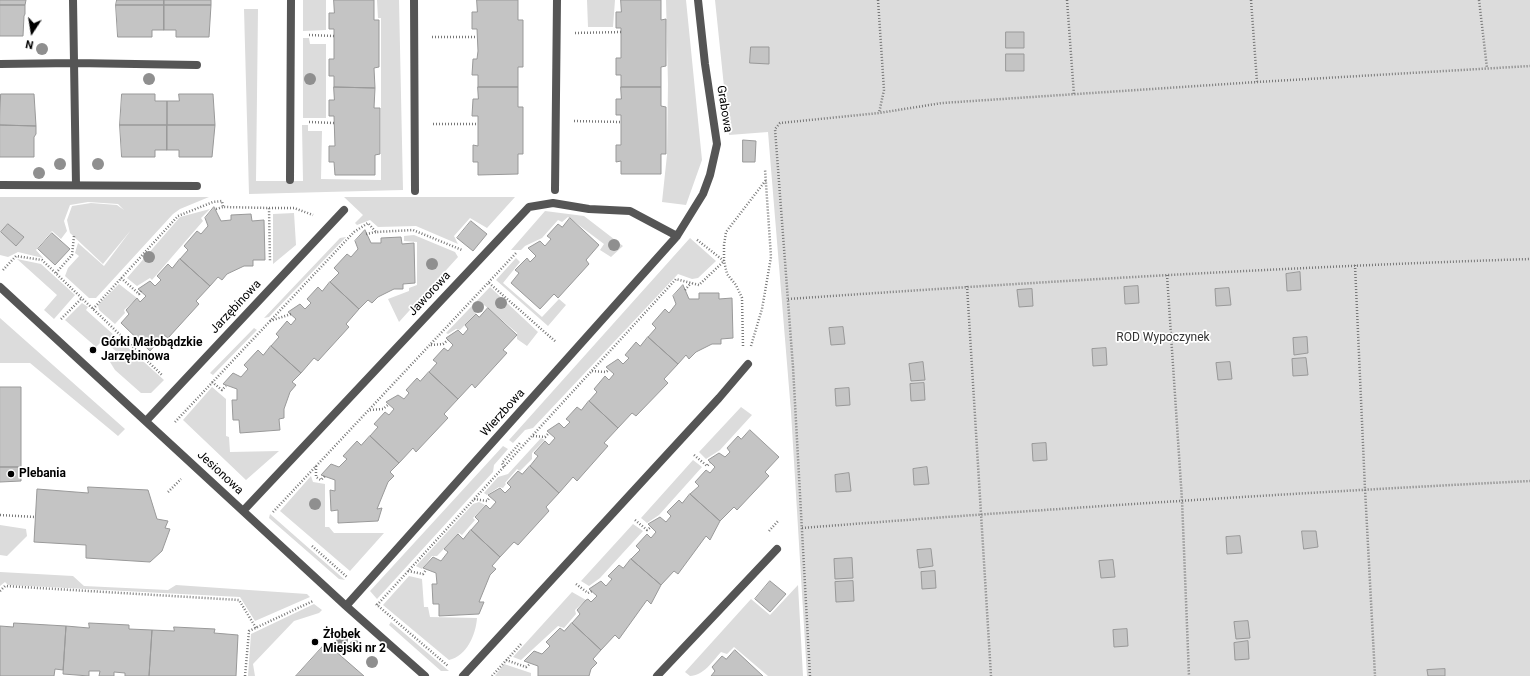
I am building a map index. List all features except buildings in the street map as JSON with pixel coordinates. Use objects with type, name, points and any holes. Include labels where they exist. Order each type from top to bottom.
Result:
[{"type":"street","points":[[72,0],[76,185]]},
{"type":"street","points":[[290,180],[291,0]]},
{"type":"street","points":[[414,0],[415,191]]},
{"type":"street","points":[[555,190],[557,0]]},
{"type":"street","name":"Grabowa","points":[[677,236],[703,194],[710,175],[717,144],[705,64],[698,0]]},
{"type":"street","points":[[0,64],[74,63],[197,65]]},
{"type":"street","points":[[0,185],[197,186]]},
{"type":"street","name":"Jaworowa","points":[[243,511],[529,207],[553,203],[589,209],[630,211],[677,236]]},
{"type":"street","name":"Jarzębinowa","points":[[146,421],[344,210]]},
{"type":"street","name":"Wierzbowa","points":[[346,606],[677,236]]},
{"type":"street","name":"Jesionowa","points":[[0,287],[346,606],[425,676]]},
{"type":"street","points":[[462,676],[719,398],[748,364]]},
{"type":"street","points":[[657,676],[777,549]]},
{"type":"path","points":[[878,0],[884,90],[880,113]]},
{"type":"path","points":[[1067,0],[1074,95]]},
{"type":"path","points":[[1251,0],[1257,82]]},
{"type":"path","points":[[1479,0],[1487,68]]},
{"type":"path","points":[[556,33],[621,32]]},
{"type":"path","points":[[291,35],[334,36]]},
{"type":"path","points":[[414,36],[477,37]]},
{"type":"path","points":[[810,676],[793,367],[775,129],[780,123],[880,113],[942,103],[1530,66]]},
{"type":"path","points":[[556,121],[621,122]]},
{"type":"path","points":[[290,122],[334,123]]},
{"type":"path","points":[[414,124],[478,124]]},
{"type":"path","points":[[765,169],[766,180],[771,257],[762,309],[750,347],[746,351],[742,322],[742,298],[736,285],[727,274],[724,261],[724,245],[726,232],[766,180]]},
{"type":"path","points":[[93,309],[178,216],[212,202],[222,201],[223,207]]},
{"type":"path","points":[[216,209],[223,207],[294,208],[332,223]]},
{"type":"path","points":[[269,208],[270,268]]},
{"type":"path","points":[[175,422],[354,232],[368,224],[376,232]]},
{"type":"path","points":[[366,234],[413,230],[458,247],[478,261],[495,277]]},
{"type":"path","points":[[56,273],[72,255],[74,236]]},
{"type":"path","points":[[693,237],[724,261]]},
{"type":"path","points":[[274,512],[516,254]]},
{"type":"path","points":[[0,266],[3,270],[16,256],[42,260],[176,389]]},
{"type":"path","points":[[788,299],[967,286],[1355,264],[1530,259]]},
{"type":"path","points":[[377,605],[676,279],[699,285],[724,261]]},
{"type":"path","points":[[1355,264],[1375,676]]},
{"type":"path","points":[[1167,275],[1182,500],[1189,676]]},
{"type":"path","points":[[121,278],[139,294],[141,291]]},
{"type":"path","points":[[489,283],[571,355]]},
{"type":"path","points":[[685,290],[692,283]]},
{"type":"path","points":[[967,286],[991,676]]},
{"type":"path","points":[[65,315],[82,298]]},
{"type":"path","points":[[270,321],[291,314]]},
{"type":"path","points":[[431,345],[443,344],[448,340]]},
{"type":"path","points":[[592,371],[606,372],[609,370]]},
{"type":"path","points":[[370,410],[383,409],[389,404]]},
{"type":"path","points":[[160,407],[181,427]]},
{"type":"path","points":[[533,436],[545,437],[549,433]]},
{"type":"path","points":[[525,437],[529,439]]},
{"type":"path","points":[[694,455],[707,466],[710,463]]},
{"type":"path","points":[[502,463],[504,467]]},
{"type":"path","points":[[316,466],[316,477],[321,480],[324,476]]},
{"type":"path","points":[[802,528],[1182,500],[1530,481]]},
{"type":"path","points":[[257,497],[279,517]]},
{"type":"path","points":[[474,499],[487,501],[490,497]]},
{"type":"path","points":[[0,515],[36,517]]},
{"type":"path","points":[[635,520],[648,530],[651,527]]},
{"type":"path","points":[[307,542],[452,670]]},
{"type":"path","points":[[408,571],[423,574],[426,570]]},
{"type":"path","points":[[576,584],[588,593],[592,591]]},
{"type":"path","points":[[0,591],[5,586],[239,600],[256,628]]},
{"type":"path","points":[[245,676],[250,631],[315,600]]},
{"type":"path","points":[[506,660],[526,667],[530,664]]},
{"type":"green space","points":[[303,0],[326,0],[326,30],[303,31]]},
{"type":"green space","points":[[377,0],[399,0],[403,190],[249,194],[244,9],[258,9],[256,181],[303,181],[302,125],[308,125],[308,131],[322,131],[321,179],[381,180],[381,18],[378,18]]},
{"type":"green space","points":[[587,0],[615,0],[613,27],[588,27]]},
{"type":"green space","points":[[666,0],[686,0],[702,160],[686,205],[662,202],[667,155],[668,84]]},
{"type":"green space","name":"ROD Wypoczynek","points":[[715,0],[1530,0],[1530,676],[807,676],[791,412],[768,132],[729,135]]},
{"type":"green space","points":[[303,38],[309,38],[310,44],[326,44],[326,118],[303,118]]},
{"type":"green space","points":[[0,197],[209,197],[180,209],[173,214],[96,298],[89,298],[65,276],[68,268],[79,256],[75,253],[78,243],[104,266],[131,230],[103,264],[70,233],[67,220],[72,206],[91,203],[117,205],[124,210],[118,204],[88,202],[70,205],[64,221],[67,231],[61,239],[52,231],[36,250],[43,258],[18,252],[8,257],[0,255]]},
{"type":"green space","points":[[344,197],[515,197],[487,228],[470,218],[454,236],[458,244],[416,226],[378,227],[370,220],[357,225],[355,223],[363,215]]},
{"type":"green space","points":[[210,209],[201,218],[203,221],[152,280],[150,278],[137,286],[127,278],[180,217]]},
{"type":"green space","points":[[545,211],[584,216],[623,246],[611,257],[600,250],[604,244],[568,217],[562,222],[558,220],[542,238],[525,246],[521,250],[511,250]]},
{"type":"green space","points":[[294,213],[296,245],[273,264],[273,214]]},
{"type":"green space","points":[[414,235],[455,252],[458,257],[399,322],[388,299],[409,291],[409,288],[417,285],[417,242],[404,241],[404,236]]},
{"type":"green space","points":[[346,237],[269,317],[264,318],[340,238]]},
{"type":"green space","points":[[690,238],[716,261],[698,278],[692,279],[678,274],[533,428],[525,430],[513,443],[509,440]]},
{"type":"green space","points":[[516,258],[520,262],[503,283],[542,317],[559,299],[566,305],[548,326],[496,280]]},
{"type":"green space","points":[[17,259],[41,264],[75,295],[54,319],[44,310],[57,295]]},
{"type":"green space","points":[[119,284],[137,298],[124,310],[125,313],[115,324],[99,310],[98,305]]},
{"type":"green space","points":[[490,287],[538,332],[527,346],[517,339],[517,333],[484,305],[460,330],[456,329],[448,334],[446,333]]},
{"type":"green space","points":[[82,303],[88,307],[86,310],[164,380],[151,393],[141,393],[115,370],[110,362],[118,353],[103,340],[96,347],[65,320]]},
{"type":"green space","points":[[0,318],[125,429],[118,436],[30,363],[0,363]]},
{"type":"green space","points":[[254,328],[257,330],[213,375],[210,373]]},
{"type":"green space","points":[[212,387],[226,399],[226,436],[229,437],[230,452],[279,451],[246,480],[183,420]]},
{"type":"green space","points":[[741,407],[752,415],[720,450],[706,459],[699,452]]},
{"type":"green space","points":[[541,438],[545,440],[532,453],[532,459],[520,471],[517,469],[505,483],[506,484],[503,488],[499,487],[487,495],[484,493],[498,477],[508,474]]},
{"type":"green space","points":[[503,446],[508,449],[494,465],[493,472],[377,599],[370,591]]},
{"type":"green space","points":[[693,460],[702,467],[659,515],[647,523],[641,518]]},
{"type":"green space","points":[[311,476],[313,482],[325,484],[325,527],[329,527],[334,533],[384,533],[350,571],[280,511]]},
{"type":"green space","points":[[479,502],[485,505],[473,518],[475,520],[462,535],[459,533],[437,556],[432,556],[422,569],[416,566],[473,504]]},
{"type":"green space","points":[[270,514],[345,580],[339,579],[269,518]]},
{"type":"green space","points":[[633,524],[643,531],[600,578],[589,586],[581,581]]},
{"type":"green space","points":[[0,525],[26,529],[27,536],[7,556],[0,555]]},
{"type":"green space","points":[[0,572],[73,576],[84,586],[168,590],[176,585],[307,594],[310,597],[255,621],[240,597],[8,585],[5,582],[0,586]]},
{"type":"green space","points":[[409,576],[422,579],[424,607],[428,607],[430,617],[477,618],[475,631],[469,644],[461,654],[455,658],[449,660],[383,605]]},
{"type":"green space","points":[[798,585],[803,676],[768,676],[734,647],[727,654],[721,652],[699,674],[690,676],[685,672],[751,599],[770,615]]},
{"type":"green space","points":[[572,592],[586,600],[575,610],[576,614],[564,628],[558,626],[521,660],[513,657]]},
{"type":"green space","points":[[314,604],[322,610],[319,613],[294,621],[253,664],[255,676],[248,676],[251,634]]},
{"type":"green space","points":[[391,622],[449,671],[441,671],[389,625]]},
{"type":"green space","points":[[504,664],[531,673],[531,676],[495,676]]},
{"type":"place","name":"Górki Małobądzkie Jarzębinowa","points":[[93,350]]},
{"type":"place","name":"Plebania","points":[[11,474]]},
{"type":"place","name":"Żłobek Miejski nr 2","points":[[315,642]]}]
